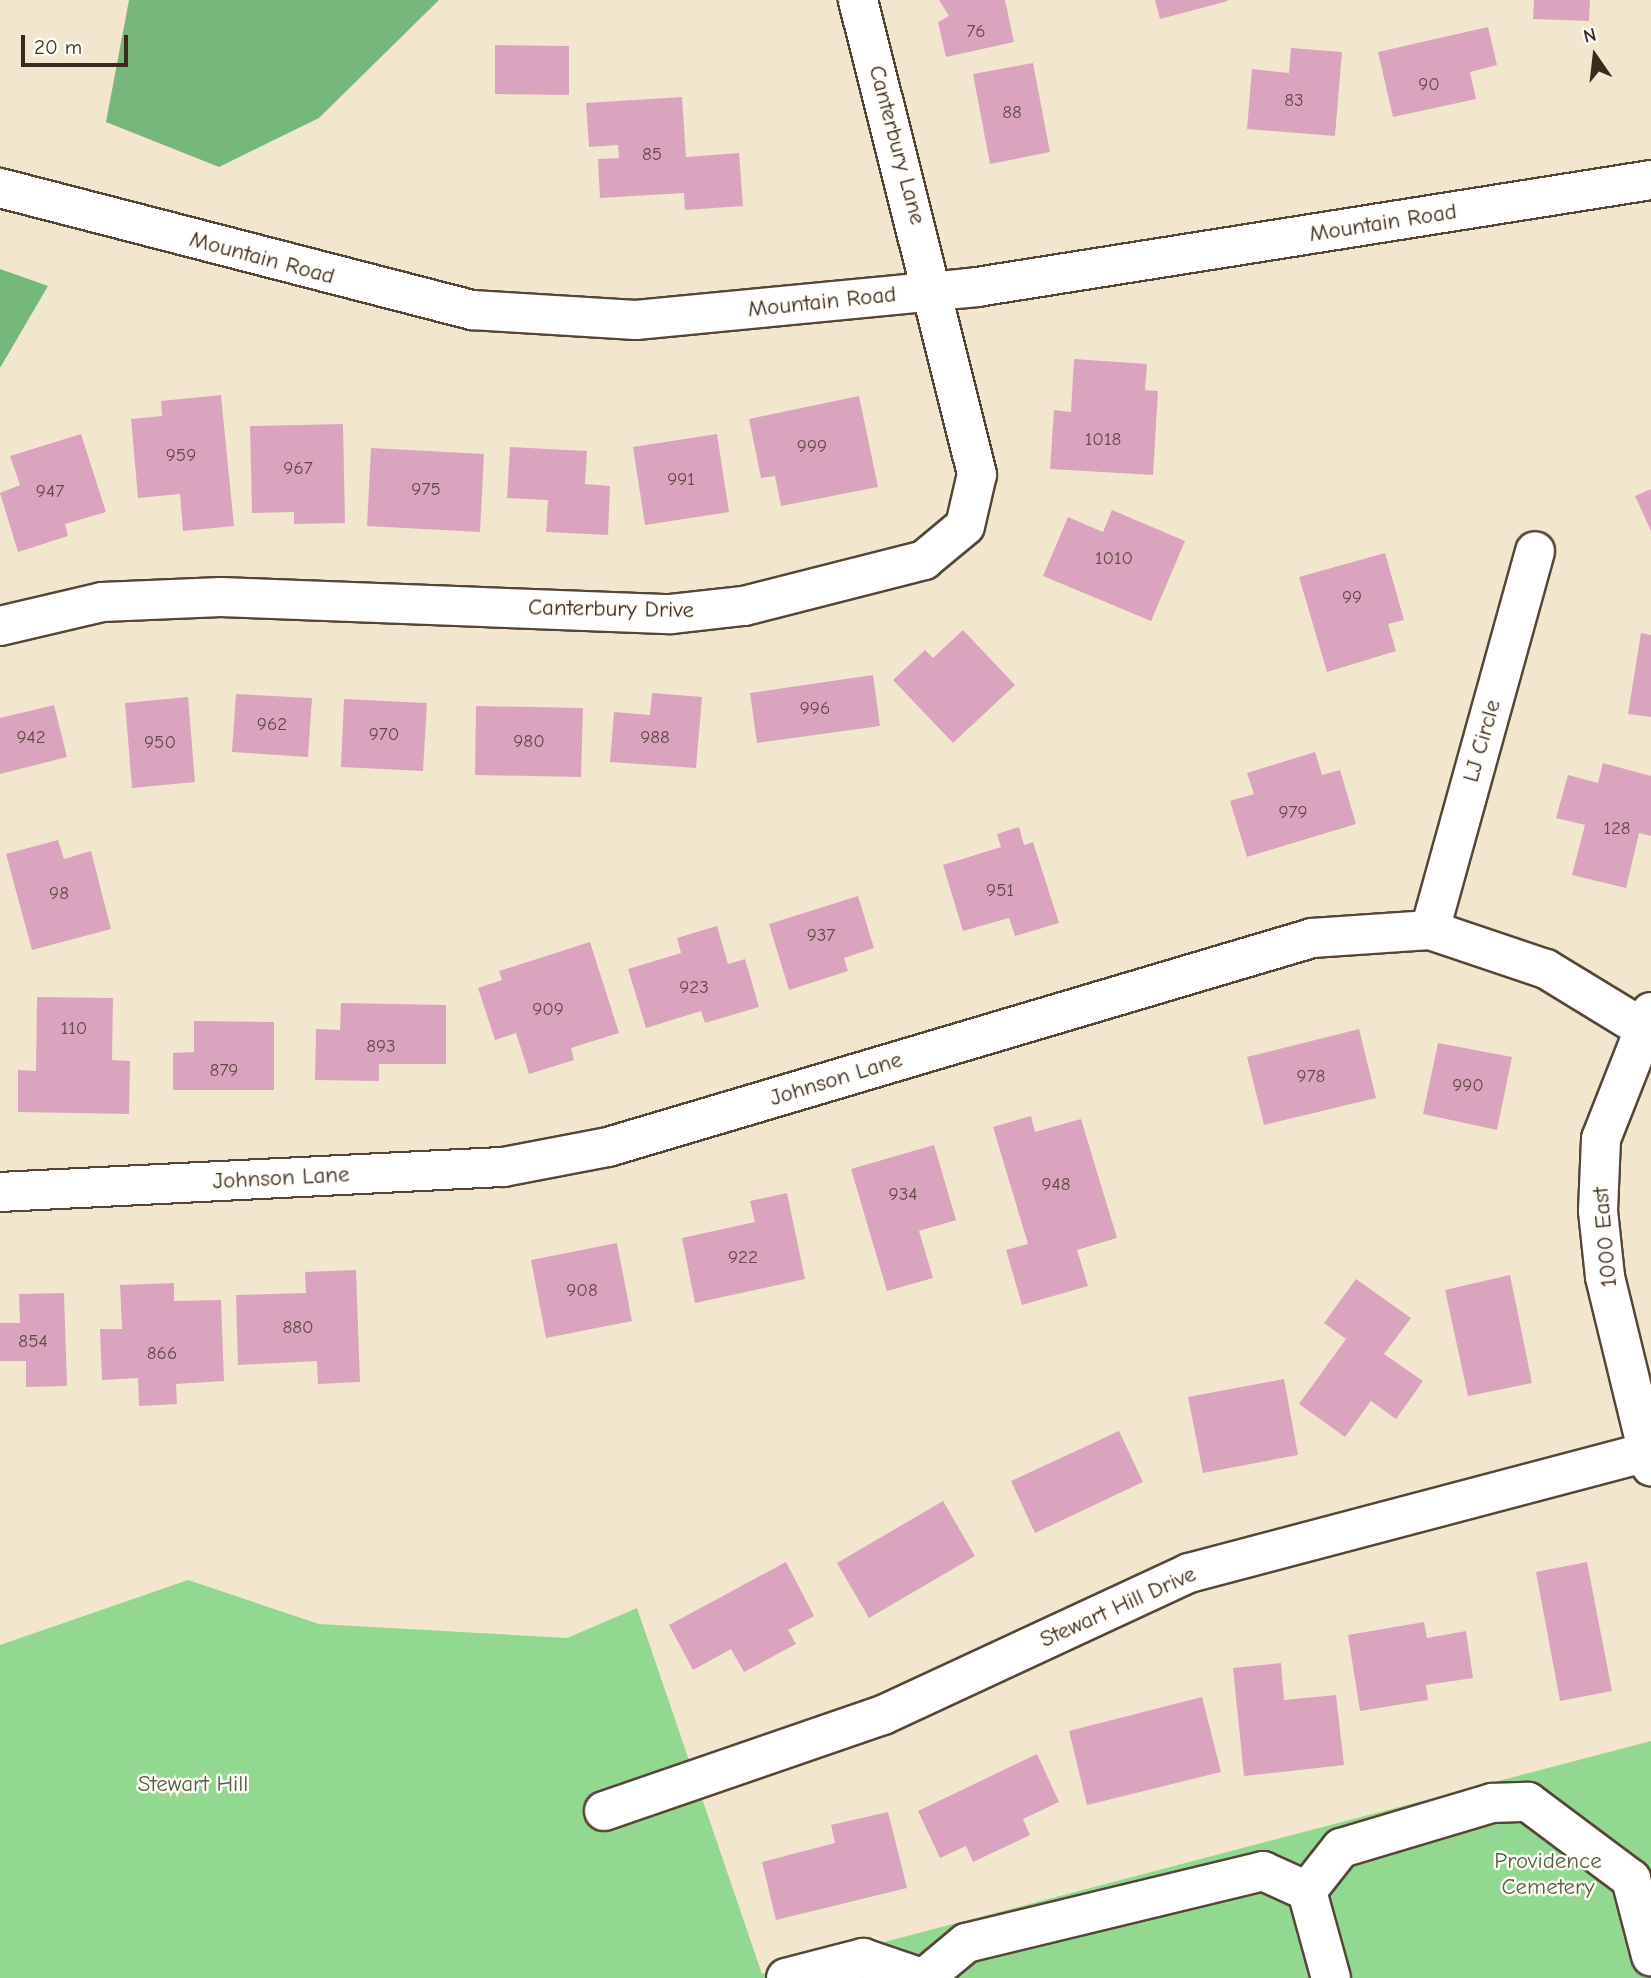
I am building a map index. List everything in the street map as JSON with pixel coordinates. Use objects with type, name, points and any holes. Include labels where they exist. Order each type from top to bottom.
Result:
[{"type":"street","name":"Canterbury Lane","points":[[858,0],[934,291]]},
{"type":"street","name":"Mountain Road","points":[[0,188],[472,310],[636,320],[934,291],[1651,180]]},
{"type":"street","name":"Canterbury Drive","points":[[0,626],[102,602],[221,597],[671,614],[744,606],[924,560],[965,526],[977,474],[934,291]]},
{"type":"street","name":"LJ Circle","points":[[1430,930],[1535,551]]},
{"type":"street","name":"Johnson Lane","points":[[0,1192],[503,1167],[608,1147],[1312,938],[1430,930],[1546,969],[1646,1020]]},
{"type":"street","name":"1000 East","points":[[1646,1020],[1601,1139],[1598,1210],[1605,1277],[1649,1459]]},
{"type":"street","name":"Stewart Hill Drive","points":[[604,1811],[883,1715],[1188,1573],[1649,1459]]},
{"type":"street","points":[[1307,1891],[1341,1848],[1492,1803],[1528,1802],[1631,1880],[1651,1956]]},
{"type":"street","points":[[786,1978],[863,1958],[923,1978],[966,1943],[1263,1871],[1307,1891]]},
{"type":"street","points":[[1307,1891],[1331,1978]]},
{"type":"green space","points":[[129,0],[439,0],[319,118],[219,167],[106,122]]},
{"type":"green space","points":[[0,269],[48,286],[0,368]]},
{"type":"green space","name":"Stewart Hill","points":[[188,1580],[319,1624],[567,1638],[637,1608],[762,1974],[1651,1741],[1651,1978],[0,1978],[0,1645]]},
{"type":"building","points":[[939,0],[1005,0],[1014,42],[946,57],[938,22],[949,16]]},
{"type":"building","points":[[1155,0],[1228,0],[1228,1],[1160,19]]},
{"type":"building","points":[[1534,0],[1590,0],[1589,21],[1533,19]]},
{"type":"building","points":[[1488,27],[1497,65],[1470,72],[1476,99],[1393,117],[1378,52]]},
{"type":"building","points":[[495,45],[569,46],[569,95],[495,94]]},
{"type":"building","points":[[1291,48],[1342,52],[1335,136],[1247,129],[1252,69],[1289,73]]},
{"type":"building","points":[[1033,63],[1050,152],[990,164],[973,74]]},
{"type":"building","points":[[682,97],[686,157],[739,153],[743,206],[685,210],[684,193],[600,198],[598,159],[619,158],[618,145],[589,147],[586,103]]},
{"type":"building","points":[[1074,359],[1147,364],[1145,390],[1158,391],[1153,475],[1050,469],[1054,410],[1071,412]]},
{"type":"building","points":[[221,395],[234,526],[183,531],[180,494],[138,498],[131,419],[162,416],[161,401]]},
{"type":"building","points":[[859,396],[878,487],[781,506],[775,476],[761,478],[749,419]]},
{"type":"building","points":[[343,424],[345,523],[294,524],[294,512],[252,513],[250,426]]},
{"type":"building","points":[[81,434],[106,512],[65,524],[68,536],[18,552],[0,493],[20,485],[10,456]]},
{"type":"building","points":[[717,434],[729,512],[645,525],[633,447]]},
{"type":"building","points":[[510,447],[587,451],[585,484],[610,486],[608,535],[546,532],[548,500],[507,498]]},
{"type":"building","points":[[371,448],[484,454],[480,532],[367,526]]},
{"type":"building","points":[[1651,489],[1651,531],[1635,496]]},
{"type":"building","points":[[1112,510],[1185,541],[1151,621],[1043,576],[1068,517],[1103,532]]},
{"type":"building","points":[[1385,553],[1404,620],[1388,624],[1396,651],[1327,672],[1299,577]]},
{"type":"building","points":[[963,630],[1015,685],[953,743],[893,680],[925,650],[933,658]]},
{"type":"building","points":[[1641,633],[1651,635],[1651,717],[1628,714]]},
{"type":"building","points":[[873,675],[880,726],[757,743],[750,693]]},
{"type":"building","points":[[652,693],[702,697],[696,768],[610,762],[614,712],[650,715]]},
{"type":"building","points":[[236,694],[312,698],[308,757],[232,752]]},
{"type":"building","points":[[188,697],[195,782],[132,788],[125,703]]},
{"type":"building","points":[[344,699],[427,703],[423,771],[341,767]]},
{"type":"building","points":[[54,705],[67,757],[0,774],[0,718]]},
{"type":"building","points":[[476,706],[583,708],[581,777],[475,775]]},
{"type":"building","points":[[1315,752],[1322,775],[1340,770],[1356,824],[1247,857],[1230,801],[1254,794],[1247,773]]},
{"type":"building","points":[[1603,763],[1651,776],[1651,836],[1639,833],[1626,888],[1572,875],[1585,825],[1556,818],[1568,775],[1598,783]]},
{"type":"building","points":[[1019,827],[1024,845],[1033,842],[1059,923],[1015,936],[1009,918],[963,931],[943,865],[1001,847],[997,834]]},
{"type":"building","points":[[58,840],[64,859],[91,851],[111,929],[32,950],[6,854]]},
{"type":"building","points":[[858,896],[874,948],[844,958],[848,971],[789,990],[769,924]]},
{"type":"building","points":[[717,926],[728,964],[745,959],[759,1007],[705,1023],[701,1011],[646,1028],[628,969],[681,953],[677,938]]},
{"type":"building","points":[[590,942],[619,1033],[571,1048],[574,1060],[529,1074],[516,1033],[495,1040],[478,988],[502,980],[499,971]]},
{"type":"building","points":[[37,997],[113,998],[112,1060],[130,1061],[129,1114],[18,1112],[18,1070],[36,1071]]},
{"type":"building","points":[[341,1003],[446,1005],[446,1064],[379,1064],[379,1081],[315,1080],[316,1029],[340,1030]]},
{"type":"building","points":[[194,1021],[274,1022],[274,1090],[173,1090],[173,1053],[194,1052]]},
{"type":"building","points":[[1359,1029],[1376,1098],[1264,1125],[1247,1057]]},
{"type":"building","points":[[1438,1043],[1512,1057],[1497,1130],[1423,1114]]},
{"type":"building","points":[[1031,1116],[1035,1132],[1081,1119],[1117,1238],[1077,1250],[1088,1286],[1022,1305],[1006,1250],[1028,1244],[993,1127]]},
{"type":"building","points":[[934,1145],[956,1220],[919,1231],[933,1278],[887,1291],[851,1169]]},
{"type":"building","points":[[787,1193],[805,1279],[695,1303],[682,1238],[755,1222],[750,1201]]},
{"type":"building","points":[[617,1243],[632,1321],[546,1338],[531,1260]]},
{"type":"building","points":[[356,1270],[360,1382],[318,1384],[317,1361],[238,1365],[236,1295],[306,1293],[305,1272]]},
{"type":"building","points":[[1510,1275],[1532,1383],[1468,1396],[1445,1290]]},
{"type":"building","points":[[1356,1279],[1411,1318],[1384,1354],[1423,1381],[1396,1419],[1371,1401],[1345,1437],[1299,1404],[1346,1339],[1324,1323]]},
{"type":"building","points":[[174,1283],[174,1301],[221,1300],[224,1381],[176,1384],[177,1404],[139,1406],[138,1378],[102,1380],[100,1329],[122,1329],[120,1285]]},
{"type":"building","points":[[64,1293],[67,1386],[26,1387],[26,1361],[0,1361],[0,1323],[20,1323],[19,1294]]},
{"type":"building","points":[[1284,1379],[1298,1455],[1203,1473],[1188,1397]]},
{"type":"building","points":[[1119,1431],[1143,1482],[1035,1533],[1011,1481]]},
{"type":"building","points":[[943,1501],[975,1556],[869,1618],[837,1563]]},
{"type":"building","points":[[786,1562],[814,1616],[788,1630],[796,1644],[744,1672],[731,1649],[693,1670],[669,1625]]},
{"type":"building","points":[[1587,1562],[1612,1691],[1560,1701],[1536,1572]]},
{"type":"building","points":[[1424,1622],[1427,1638],[1466,1631],[1473,1678],[1426,1685],[1428,1700],[1360,1711],[1348,1635]]},
{"type":"building","points":[[1281,1663],[1284,1700],[1336,1695],[1344,1765],[1244,1776],[1233,1668]]},
{"type":"building","points":[[1202,1697],[1221,1772],[1087,1805],[1069,1731]]},
{"type":"building","points":[[1037,1754],[1059,1802],[1023,1819],[1030,1835],[973,1862],[966,1846],[940,1858],[918,1811]]},
{"type":"building","points":[[888,1812],[907,1888],[776,1920],[762,1862],[835,1843],[831,1825]]},
{"type":"park label","name":"Providence Cemetery","points":[[1548,1874]]}]
